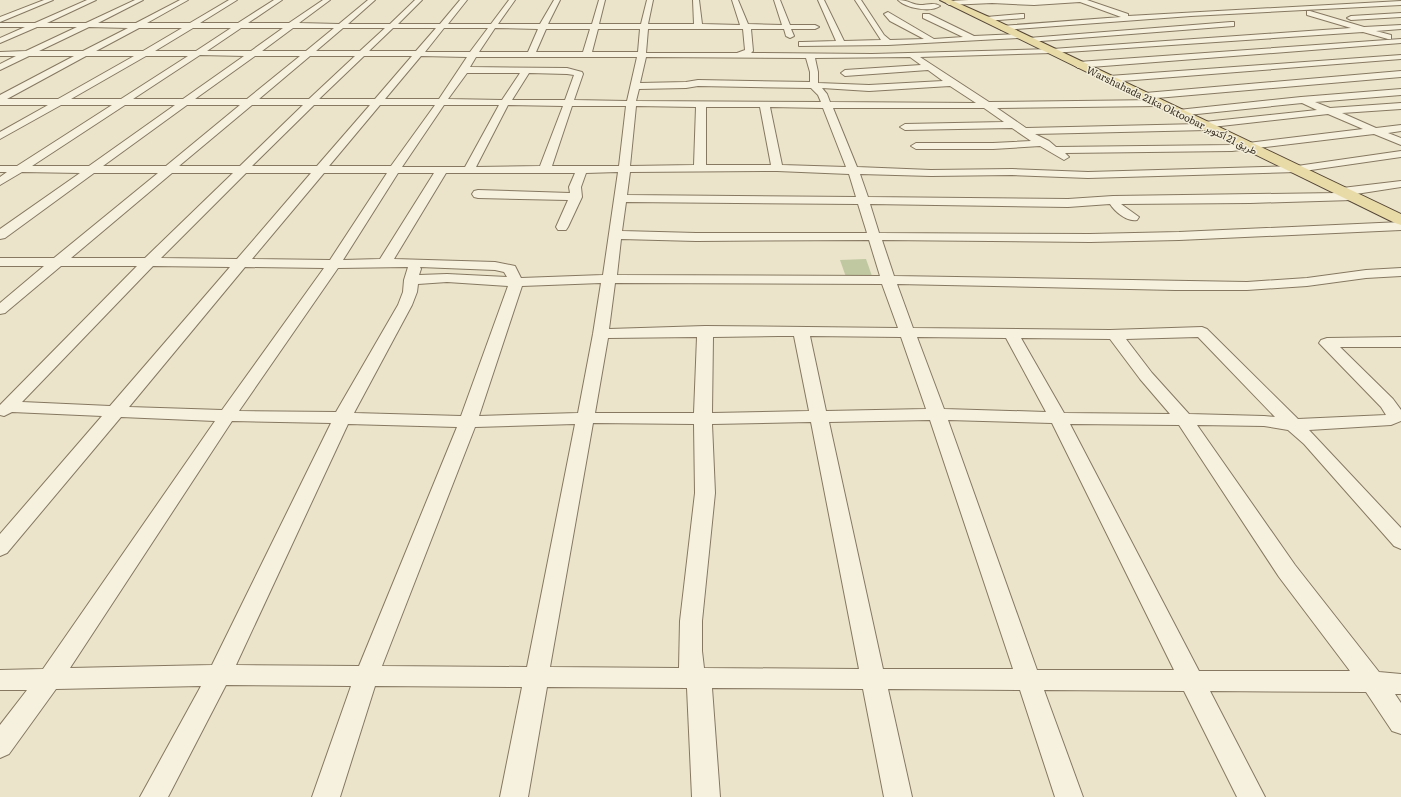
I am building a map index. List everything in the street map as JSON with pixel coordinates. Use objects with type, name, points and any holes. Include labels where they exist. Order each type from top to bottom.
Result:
[{"type":"main road","name":"Warshahada 21ka Oktoobar طريق 21 أكتوبر","points":[[946,1],[986,18],[1050,51],[1248,147],[1297,169],[1401,221]]},
{"type":"street","points":[[0,20],[50,0]]},
{"type":"street","points":[[0,41],[93,0]]},
{"type":"street","points":[[0,67],[140,0]]},
{"type":"street","points":[[0,99],[185,0]]},
{"type":"street","points":[[0,136],[192,26],[234,0]]},
{"type":"street","points":[[0,182],[279,0]]},
{"type":"street","points":[[0,235],[327,0]]},
{"type":"street","points":[[0,310],[171,169],[306,54],[344,25],[372,0]]},
{"type":"street","points":[[4,411],[149,262],[311,102],[363,55],[419,0]]},
{"type":"street","points":[[0,548],[240,263],[322,169],[376,102],[419,54],[464,0]]},
{"type":"street","points":[[0,746],[49,679],[227,416],[334,264],[395,168],[512,0]]},
{"type":"street","points":[[531,54],[543,26],[557,0]]},
{"type":"street","points":[[587,54],[602,0]]},
{"type":"street","points":[[514,797],[538,676],[601,334],[624,170],[631,104],[642,55],[644,26],[650,0]]},
{"type":"street","points":[[696,0],[696,29]]},
{"type":"street","points":[[735,0],[746,26],[749,52],[739,55]]},
{"type":"street","points":[[777,0],[794,46],[1024,38],[1237,24],[1266,36],[1395,82]]},
{"type":"street","points":[[821,0],[840,44]]},
{"type":"street","points":[[858,0],[881,36],[888,43]]},
{"type":"street","points":[[901,0],[917,8],[936,6],[925,0]]},
{"type":"street","points":[[946,1],[1040,3],[1080,0],[1131,18],[1220,53]]},
{"type":"street","points":[[1277,2],[1362,30],[1401,41]]},
{"type":"street","points":[[1004,28],[1131,18],[1401,3]]},
{"type":"street","points":[[1084,11],[1125,7]]},
{"type":"street","points":[[888,14],[893,19],[933,41]]},
{"type":"street","points":[[986,18],[1029,15]]},
{"type":"street","points":[[1307,20],[1401,15]]},
{"type":"street","points":[[926,16],[970,39],[989,52]]},
{"type":"street","points":[[0,25],[644,26],[696,29],[746,26],[816,27]]},
{"type":"street","points":[[0,54],[587,54],[695,58],[739,55],[912,55],[1050,51],[1187,40],[1401,27]]},
{"type":"street","points":[[1318,32],[1351,44]]},
{"type":"street","points":[[1078,64],[1401,41]]},
{"type":"street","points":[[693,45],[695,58]]},
{"type":"street","points":[[912,55],[1014,125],[1056,150],[1088,174]]},
{"type":"street","points":[[1198,55],[1401,142]]},
{"type":"street","points":[[756,56],[766,84]]},
{"type":"street","points":[[810,56],[814,72],[814,85],[822,94],[853,170],[888,280],[937,414],[1069,797]]},
{"type":"street","points":[[1108,79],[1401,57]]},
{"type":"street","points":[[845,73],[931,67]]},
{"type":"street","points":[[464,70],[567,71],[578,74],[545,169]]},
{"type":"street","points":[[469,170],[505,103],[526,71]]},
{"type":"street","points":[[1145,96],[1401,74]]},
{"type":"street","points":[[635,86],[686,85],[698,80],[869,88],[952,83]]},
{"type":"street","points":[[1178,112],[1401,92]]},
{"type":"street","points":[[0,102],[440,102],[892,106],[1158,103]]},
{"type":"street","points":[[700,104],[700,168]]},
{"type":"street","points":[[764,104],[777,168]]},
{"type":"street","points":[[892,106],[931,173]]},
{"type":"street","points":[[1025,131],[1206,126],[1330,111],[1401,106]]},
{"type":"street","points":[[905,127],[1014,125]]},
{"type":"street","points":[[1056,150],[1248,147],[1401,128]]},
{"type":"street","points":[[916,146],[1045,144]]},
{"type":"street","points":[[0,169],[395,168],[442,170],[624,170],[777,168],[931,173],[1012,172],[1088,174],[1297,169],[1401,154]]},
{"type":"street","points":[[562,227],[576,197],[575,187],[582,169]]},
{"type":"street","points":[[385,264],[442,170]]},
{"type":"street","points":[[620,198],[1068,203],[1113,200],[1347,194],[1401,184]]},
{"type":"street","points":[[478,194],[576,197]]},
{"type":"street","points":[[1113,200],[1117,206],[1133,218]]},
{"type":"street","points":[[615,235],[696,237],[1022,236],[1090,238],[1179,236],[1401,221]]},
{"type":"street","points":[[0,262],[385,264],[447,278],[516,282],[608,279],[888,280],[1175,286],[1247,286],[1401,272]]},
{"type":"street","points":[[154,797],[218,675],[342,418],[405,305],[410,292],[413,271]]},
{"type":"street","points":[[326,797],[366,677],[468,422],[516,282]]},
{"type":"street","points":[[601,334],[705,331],[801,331],[1115,335],[1202,332],[1274,406],[1310,440],[1401,541]]},
{"type":"street","points":[[705,331],[703,419],[705,493],[691,621],[690,651],[691,670],[699,679],[706,797]]},
{"type":"street","points":[[801,331],[898,797]]},
{"type":"street","points":[[1011,334],[1058,418],[1251,797]]},
{"type":"street","points":[[1115,335],[1146,376],[1185,421],[1287,572],[1401,722]]},
{"type":"street","points":[[4,411],[116,410],[227,416],[468,422],[585,418],[703,419],[937,414],[1185,421],[1264,421],[1293,425],[1391,420],[1395,417],[1395,414],[1387,403],[1327,343],[1401,342]]},
{"type":"street","points":[[0,680],[218,675],[1372,682],[1401,684]]},
{"type":"green space","points":[[866,259],[872,276],[846,277],[840,260]]}]
